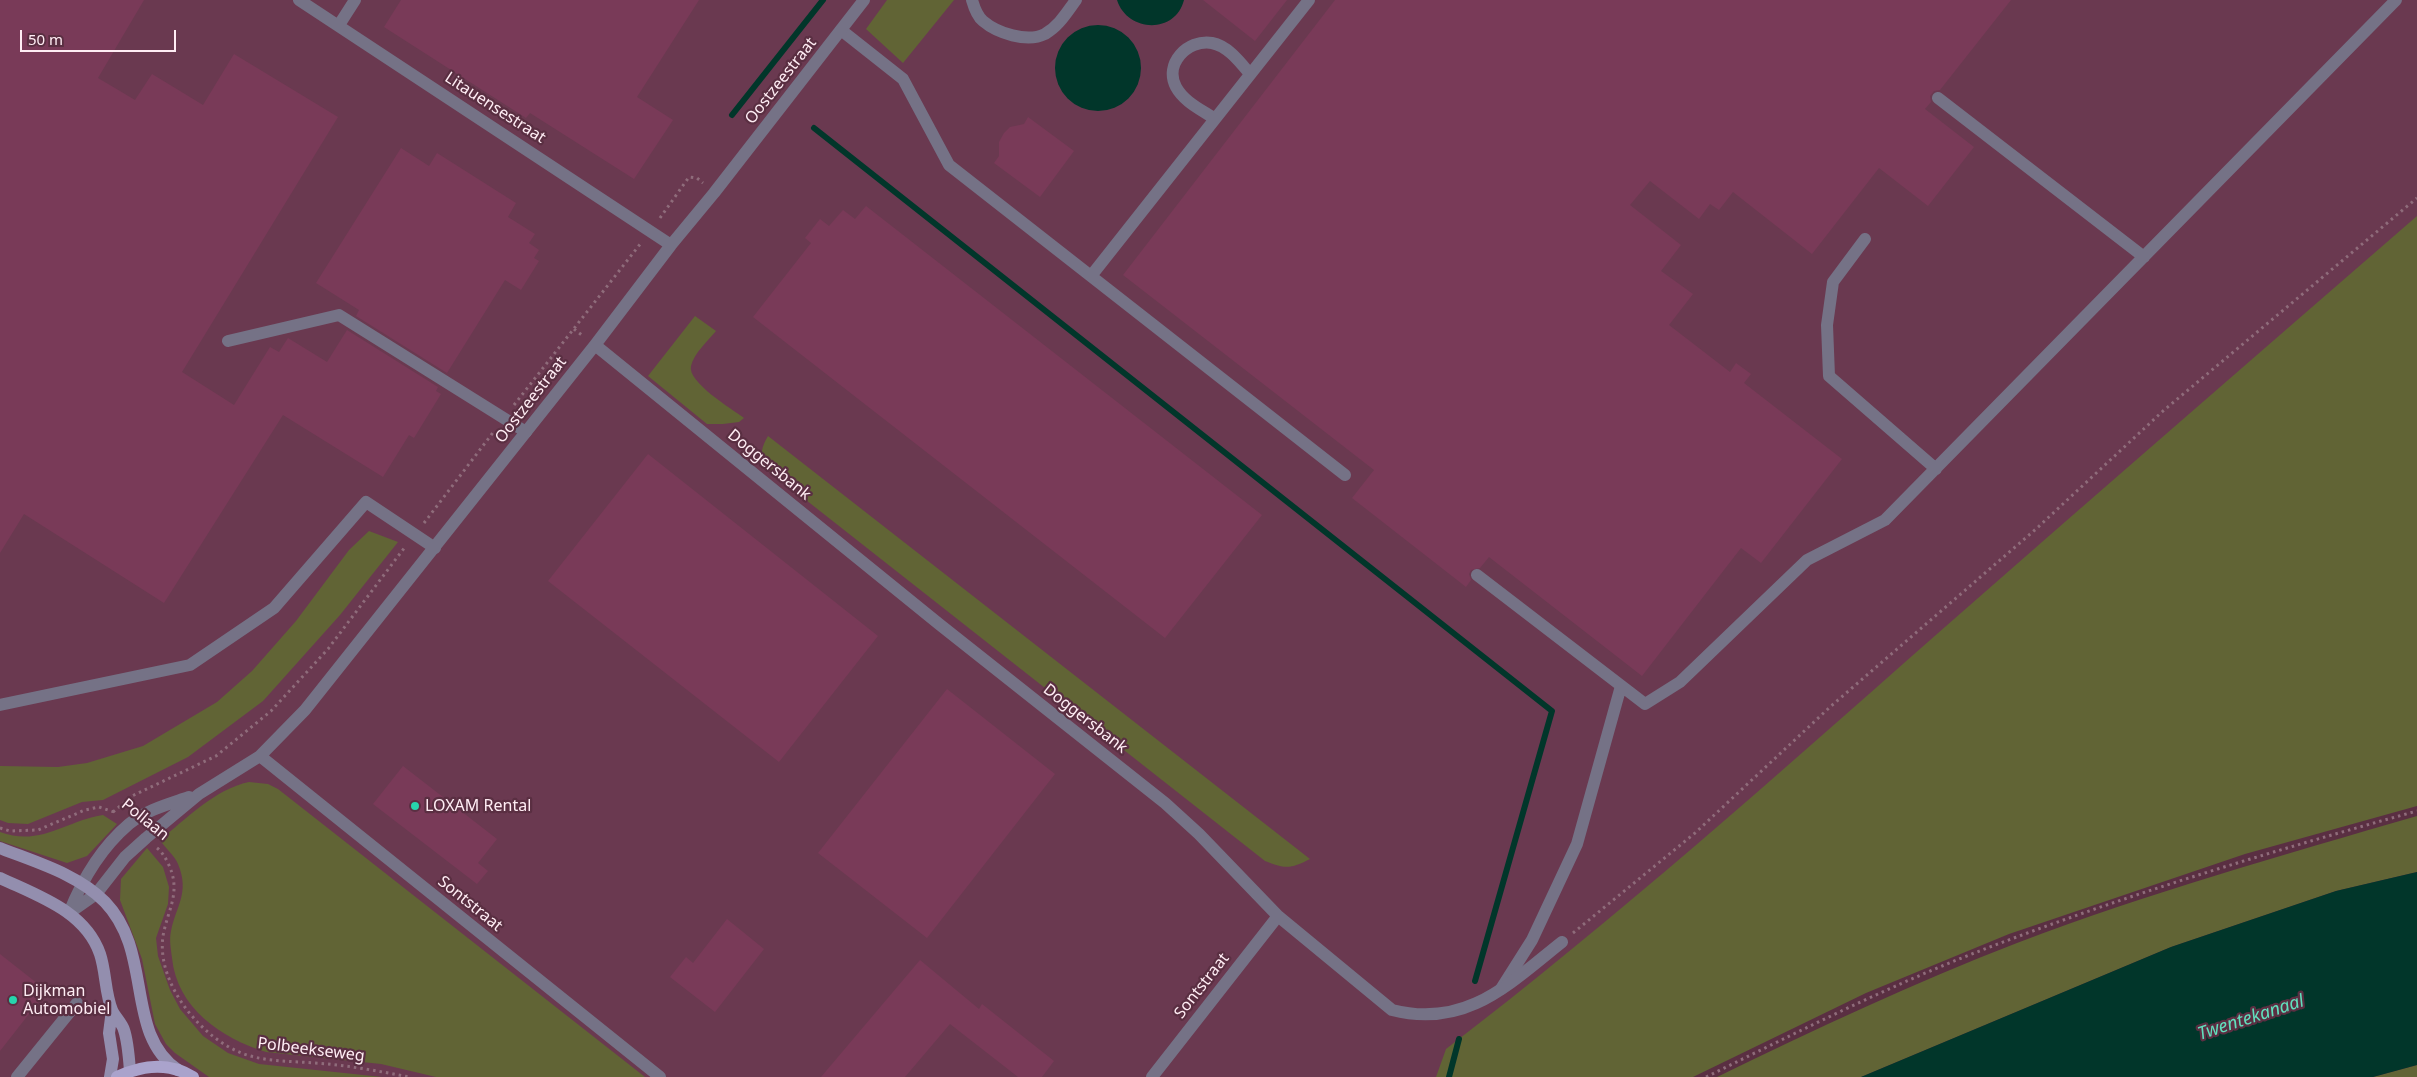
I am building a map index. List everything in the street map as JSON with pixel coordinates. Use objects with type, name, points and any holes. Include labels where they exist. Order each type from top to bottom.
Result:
[{"type":"main road","points":[[117,1077],[157,1066],[178,1070],[193,1077]]},
{"type":"street","name":"Litauensestraat","points":[[300,0],[671,245]]},
{"type":"street","points":[[339,25],[355,0]]},
{"type":"street","name":"Oostzeestraat","points":[[69,913],[96,894],[125,858],[146,838],[199,794],[260,756],[305,710],[595,345],[671,245],[714,193],[864,0]]},
{"type":"street","points":[[972,0],[982,20],[1000,30],[1024,37],[1040,36],[1055,28],[1076,0]]},
{"type":"street","points":[[1091,276],[1308,0]]},
{"type":"street","points":[[1477,575],[1645,704],[1680,682],[1807,560],[1885,520],[2396,0]]},
{"type":"street","points":[[841,30],[903,79],[949,165],[1345,475]]},
{"type":"street","points":[[1215,119],[1190,103],[1176,87],[1173,67],[1183,50],[1192,45],[1212,43],[1232,53],[1250,74]]},
{"type":"street","points":[[1938,98],[2144,257]]},
{"type":"street","points":[[1865,240],[1833,282],[1827,325],[1829,376],[1936,469]]},
{"type":"street","points":[[228,340],[339,315],[526,432]]},
{"type":"street","name":"Doggersbank","points":[[595,345],[939,624],[1165,803],[1199,834],[1278,916],[1392,1010],[1412,1015],[1459,1012],[1498,993],[1562,942]]},
{"type":"street","points":[[0,705],[190,666],[274,608],[366,502],[435,548]]},
{"type":"street","points":[[1498,993],[1532,940],[1576,844],[1621,686]]},
{"type":"street","name":"Sontstraat","points":[[260,756],[660,1077]]},
{"type":"street","name":"Oostzeestraat","points":[[69,913],[80,884],[104,851],[130,824],[153,810],[199,794]]},
{"type":"street","points":[[0,848],[80,884],[96,894],[118,917],[128,936],[134,957],[147,1028],[152,1042],[160,1055],[178,1070]]},
{"type":"street","points":[[0,878],[50,901],[69,913],[84,926],[95,943],[103,965],[112,1010],[109,1033],[113,1059],[110,1077]]},
{"type":"street","name":"Sontstraat","points":[[1152,1077],[1278,916]]},
{"type":"street","points":[[17,1077],[77,1003]]},
{"type":"street","points":[[112,1010],[124,1029],[130,1074]]},
{"type":"path","points":[[1562,942],[1694,833],[1830,706],[2049,517],[2163,411],[2417,198]]},
{"type":"path","name":"Pollaan","points":[[0,828],[10,831],[38,830],[85,810],[99,807],[113,812],[130,824]]},
{"type":"path","points":[[1706,1077],[1816,1023],[1998,944],[2129,897],[2200,874],[2417,811]]},
{"type":"path","name":"Pollaan","points":[[146,838],[162,852],[174,879],[172,904],[163,937],[167,972],[183,1004],[201,1027],[213,1037]]},
{"type":"path","name":"Polbeekseweg","points":[[213,1037],[244,1054],[261,1058],[363,1069],[409,1077]]},
{"type":"shaded area","points":[[0,0],[2417,0],[2417,794],[1989,920],[1658,1077],[0,1077]]},
{"type":"shaded area","points":[[887,0],[954,0],[903,63],[866,29]]},
{"type":"shaded area","points":[[2417,216],[2417,806],[2245,854],[2009,934],[1866,993],[1693,1077],[1436,1077],[1446,1049],[1572,949],[1695,846]]},
{"type":"shaded area","points":[[695,316],[716,331],[695,356],[691,366],[692,372],[696,380],[703,387],[744,418],[739,422],[707,424],[648,376]]},
{"type":"shaded area","points":[[768,436],[1310,859],[1298,865],[1288,867],[1265,861],[764,467],[762,451]]},
{"type":"shaded area","points":[[369,531],[398,542],[340,615],[263,701],[188,757],[103,800],[82,802],[28,824],[8,823],[0,820],[0,766],[58,767],[87,763],[143,746],[217,702],[252,671],[296,621],[349,550]]},
{"type":"shaded area","points":[[249,782],[268,784],[278,789],[645,1077],[436,1077],[381,1064],[266,1052],[249,1046],[218,1029],[192,1006],[182,992],[176,976],[170,934],[181,899],[183,883],[177,861],[160,840],[213,798],[224,791]]},
{"type":"shaded area","points":[[103,815],[117,824],[87,856],[67,863],[0,841],[0,832],[28,837]]},
{"type":"shaded area","points":[[2417,816],[2417,872],[2336,891],[2171,947],[1861,1077],[1717,1077],[1903,990],[2017,943],[2166,891]]},
{"type":"shaded area","points":[[147,848],[163,867],[169,887],[168,904],[156,938],[158,956],[170,990],[180,1009],[203,1036],[228,1053],[259,1064],[382,1077],[209,1077],[175,1053],[166,1044],[155,1024],[142,959],[120,900],[121,879]]},
{"type":"shaded area","points":[[2417,1065],[2417,1077],[2373,1077]]},
{"type":"water","points":[[1117,0],[1184,0],[1179,11],[1171,19],[1161,24],[1151,25],[1140,23],[1130,18],[1122,11]]},
{"type":"water","points":[[1098,25],[1114,28],[1122,32],[1134,44],[1138,52],[1141,68],[1138,84],[1134,92],[1122,104],[1114,108],[1098,111],[1082,108],[1074,104],[1062,92],[1058,84],[1055,68],[1058,52],[1062,44],[1074,32],[1082,28]]},
{"type":"water","name":"Twentekanaal","points":[[2417,872],[2417,1065],[2373,1077],[1861,1077],[2171,947],[2336,891]]},
{"type":"building","points":[[0,0],[144,0],[98,78],[135,100],[152,74],[203,105],[234,54],[338,117],[182,372],[234,405],[270,347],[279,352],[288,338],[327,362],[347,330],[438,387],[436,391],[441,394],[414,438],[409,435],[383,477],[283,415],[164,603],[24,514],[0,553]]},
{"type":"building","points":[[401,0],[699,0],[637,97],[673,120],[634,179],[530,113],[526,118],[384,27]]},
{"type":"building","points":[[1203,0],[1287,0],[1255,41]]},
{"type":"building","points":[[1335,0],[2011,0],[1940,90],[1934,91],[1930,96],[1931,102],[1925,109],[1974,147],[1928,206],[1879,168],[1812,254],[1733,192],[1719,210],[1710,204],[1699,219],[1650,181],[1630,205],[1681,245],[1661,271],[1693,294],[1669,325],[1730,372],[1736,363],[1751,374],[1744,383],[1842,459],[1761,563],[1741,548],[1642,676],[1489,557],[1480,568],[1471,570],[1469,574],[1471,580],[1466,587],[1352,498],[1374,470],[1123,275]]},
{"type":"building","points":[[1028,117],[1074,151],[1040,197],[994,163],[999,156],[999,142],[1004,133],[1010,127],[1024,124]]},
{"type":"building","points":[[401,148],[429,166],[437,153],[516,203],[508,217],[535,234],[529,243],[539,250],[534,258],[539,261],[521,290],[505,280],[447,373],[356,316],[359,310],[316,283]]},
{"type":"building","points":[[866,206],[1262,515],[1165,638],[753,317],[811,243],[805,238],[820,219],[829,226],[843,210],[855,219]]},
{"type":"building","points":[[648,454],[878,636],[779,762],[548,581]]},
{"type":"building","points":[[947,689],[1055,774],[927,938],[818,853]]},
{"type":"building","points":[[403,766],[497,839],[478,863],[488,871],[477,884],[373,804]]},
{"type":"building","points":[[727,919],[764,949],[715,1012],[670,977],[686,957],[693,963]]},
{"type":"building","points":[[0,954],[47,991],[0,1051]]},
{"type":"building","points":[[920,960],[979,1009],[982,1004],[1054,1061],[1042,1077],[1018,1077],[950,1024],[905,1077],[821,1077]]},
{"type":"waterway","points":[[732,115],[823,0]]},
{"type":"waterway","points":[[814,128],[1552,711],[1475,981]]},
{"type":"waterway","points":[[1449,1077],[1459,1039]]},
{"type":"place","name":"LOXAM Rental","points":[[415,806]]},
{"type":"place","name":"Dijkman Automobiel","points":[[13,1000]]}]
